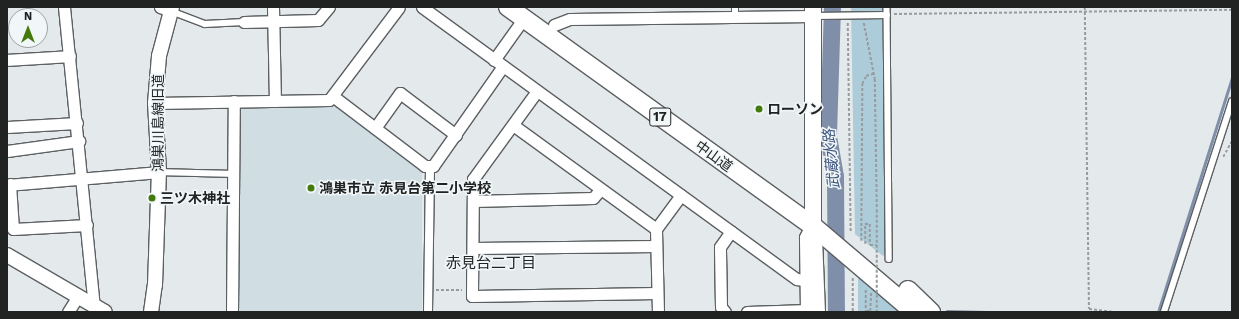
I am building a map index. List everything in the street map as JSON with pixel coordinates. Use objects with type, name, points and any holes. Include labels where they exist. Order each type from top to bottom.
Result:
[{"type":"highway","name":"中山道","points":[[508,7],[554,25],[818,224]]},
{"type":"highway","name":"中山道","points":[[526,13],[818,224],[851,242],[931,312]]},
{"type":"highway","name":"中山道","points":[[851,242],[914,312]]},
{"type":"main road","points":[[816,13],[818,224]]},
{"type":"street","points":[[64,7],[87,225],[100,309]]},
{"type":"street","points":[[273,7],[276,101]]},
{"type":"street","points":[[244,22],[318,20],[329,7]]},
{"type":"street","points":[[155,103],[329,100],[334,97],[399,7]]},
{"type":"street","points":[[422,7],[797,279],[812,282]]},
{"type":"street","name":"鴻巣川島線旧道","points":[[151,312],[155,285],[159,172],[155,103],[159,56],[168,8]]},
{"type":"street","points":[[554,25],[570,19],[735,12],[816,13]]},
{"type":"street","points":[[428,312],[430,166],[456,135],[499,63],[526,13]]},
{"type":"street","points":[[7,60],[70,56]]},
{"type":"street","points":[[538,90],[473,179],[472,296],[534,297],[658,293]]},
{"type":"street","points":[[375,128],[400,93],[456,135]]},
{"type":"street","points":[[334,97],[375,128],[430,166]]},
{"type":"street","points":[[232,312],[234,101]]},
{"type":"street","points":[[7,127],[77,123]]},
{"type":"street","points":[[513,125],[656,230]]},
{"type":"street","points":[[7,151],[79,142]]},
{"type":"street","points":[[87,225],[13,229],[8,185],[159,172]]},
{"type":"street","points":[[473,201],[593,198],[600,190]]},
{"type":"street","points":[[658,312],[656,230],[681,195]]},
{"type":"street","points":[[747,312],[811,311],[812,282],[818,224]]},
{"type":"street","points":[[725,312],[721,307],[720,247],[731,231]]},
{"type":"street","points":[[473,248],[656,246]]},
{"type":"street","points":[[7,255],[100,309]]},
{"type":"street","points":[[68,312],[78,296]]},
{"type":"lane","points":[[886,7],[890,259]]},
{"type":"lane","points":[[168,8],[205,24],[244,22]]},
{"type":"lane","points":[[816,13],[842,15],[887,15]]},
{"type":"lane","points":[[1164,312],[1232,102]]},
{"type":"lane","points":[[159,172],[233,174]]},
{"type":"path","points":[[1085,7],[1090,309],[1112,312]]},
{"type":"path","points":[[887,15],[1232,10]]},
{"type":"path","points":[[864,18],[866,45],[875,73],[877,312]]},
{"type":"path","points":[[848,19],[851,242]]},
{"type":"path","points":[[851,242],[862,84],[866,76],[875,73]]},
{"type":"path","points":[[865,244],[866,224],[870,224],[870,245],[876,245]]},
{"type":"path","points":[[852,273],[853,312]]},
{"type":"path","points":[[429,290],[472,290]]},
{"type":"path","points":[[866,290],[866,311],[870,311],[871,292],[877,293]]},
{"type":"shaded area","points":[[851,7],[883,7],[886,252],[883,256],[855,234]]},
{"type":"shaded area","points":[[334,105],[422,169],[422,312],[236,312],[237,109],[241,106]]},
{"type":"shaded area","points":[[858,275],[902,312],[858,312]]},
{"type":"waterway","name":"武蔵水路","points":[[832,7],[828,136],[835,176],[836,312]]},
{"type":"waterway","points":[[1158,312],[1232,77]]},
{"type":"waterway","points":[[947,311],[987,312]]},
{"type":"place","name":"ローソン","points":[[759,109]]},
{"type":"place","name":"鴻巣市立 赤見台第二小学校","points":[[311,188]]},
{"type":"place","name":"三ツ木神社","points":[[152,198]]},
{"type":"district","name":"赤見台二丁目","points":[[491,264]]}]
